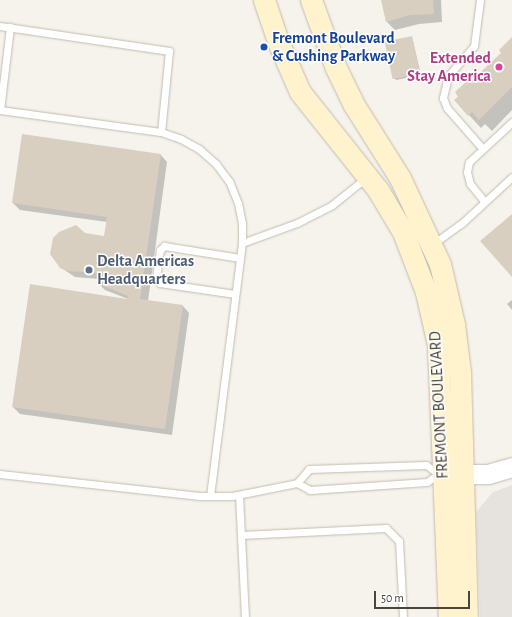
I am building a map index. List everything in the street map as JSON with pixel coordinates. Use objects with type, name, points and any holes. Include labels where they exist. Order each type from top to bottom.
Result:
[{"type":"main road","name":"FREMONT BOULEVARD","points":[[264,0],[281,51],[300,92],[347,148],[403,232],[435,321],[447,474],[449,617]]},
{"type":"main road","name":"FREMONT BOULEVARD","points":[[311,0],[339,74],[354,105],[400,178],[433,244],[448,297],[457,344],[447,474],[467,617]]},
{"type":"main road","points":[[347,148],[365,158],[378,175],[400,178]]},
{"type":"main road","points":[[392,214],[401,217],[420,241],[433,244]]},
{"type":"street","points":[[447,474],[488,474],[512,467]]},
{"type":"lane","points":[[480,0],[474,46],[448,76],[443,98],[447,108],[482,148]]},
{"type":"lane","points":[[0,26],[169,51],[161,132]]},
{"type":"lane","points":[[10,28],[0,110],[161,132],[180,138],[199,149],[216,164],[229,181],[238,203],[242,223],[242,243],[210,496]]},
{"type":"lane","points":[[484,201],[470,184],[466,172],[469,162],[482,148],[512,122]]},
{"type":"lane","points":[[242,243],[291,225],[332,205],[367,177]]},
{"type":"lane","points":[[433,244],[461,224],[484,201],[512,177]]},
{"type":"lane","points":[[235,294],[160,282],[156,278],[160,250],[164,246],[240,258]]},
{"type":"lane","points":[[0,474],[210,496],[239,495],[297,483],[309,469],[426,464],[447,474]]},
{"type":"lane","points":[[297,483],[310,490],[427,482],[447,474]]},
{"type":"lane","points":[[239,495],[245,617]]},
{"type":"lane","points":[[241,535],[386,528],[399,541],[403,617]]},
{"type":"shaded area","points":[[512,485],[512,617],[480,617],[476,512],[493,492]]},
{"type":"building","points":[[381,0],[433,0],[434,14],[410,15],[386,22]]},
{"type":"building","points":[[412,36],[420,73],[393,79],[385,42]]},
{"type":"building","name":"Extended Stay America","points":[[512,37],[512,87],[479,120],[472,112],[468,116],[454,100],[458,97],[455,92],[467,81],[469,83],[501,53],[499,50]]},
{"type":"building","points":[[22,134],[161,154],[140,299],[183,305],[165,429],[12,407],[30,284],[127,299],[128,296],[97,283],[99,273],[68,271],[60,268],[50,254],[53,238],[59,232],[76,225],[85,233],[104,236],[107,217],[12,203]]},
{"type":"building","points":[[512,214],[512,277],[480,241]]},
{"type":"place","name":"Fremont Boulevard & Cushing Parkway","points":[[264,47]]},
{"type":"place","name":"Extended Stay America","points":[[499,67]]},
{"type":"place","name":"Delta Americas Headquarters","points":[[89,270]]}]
